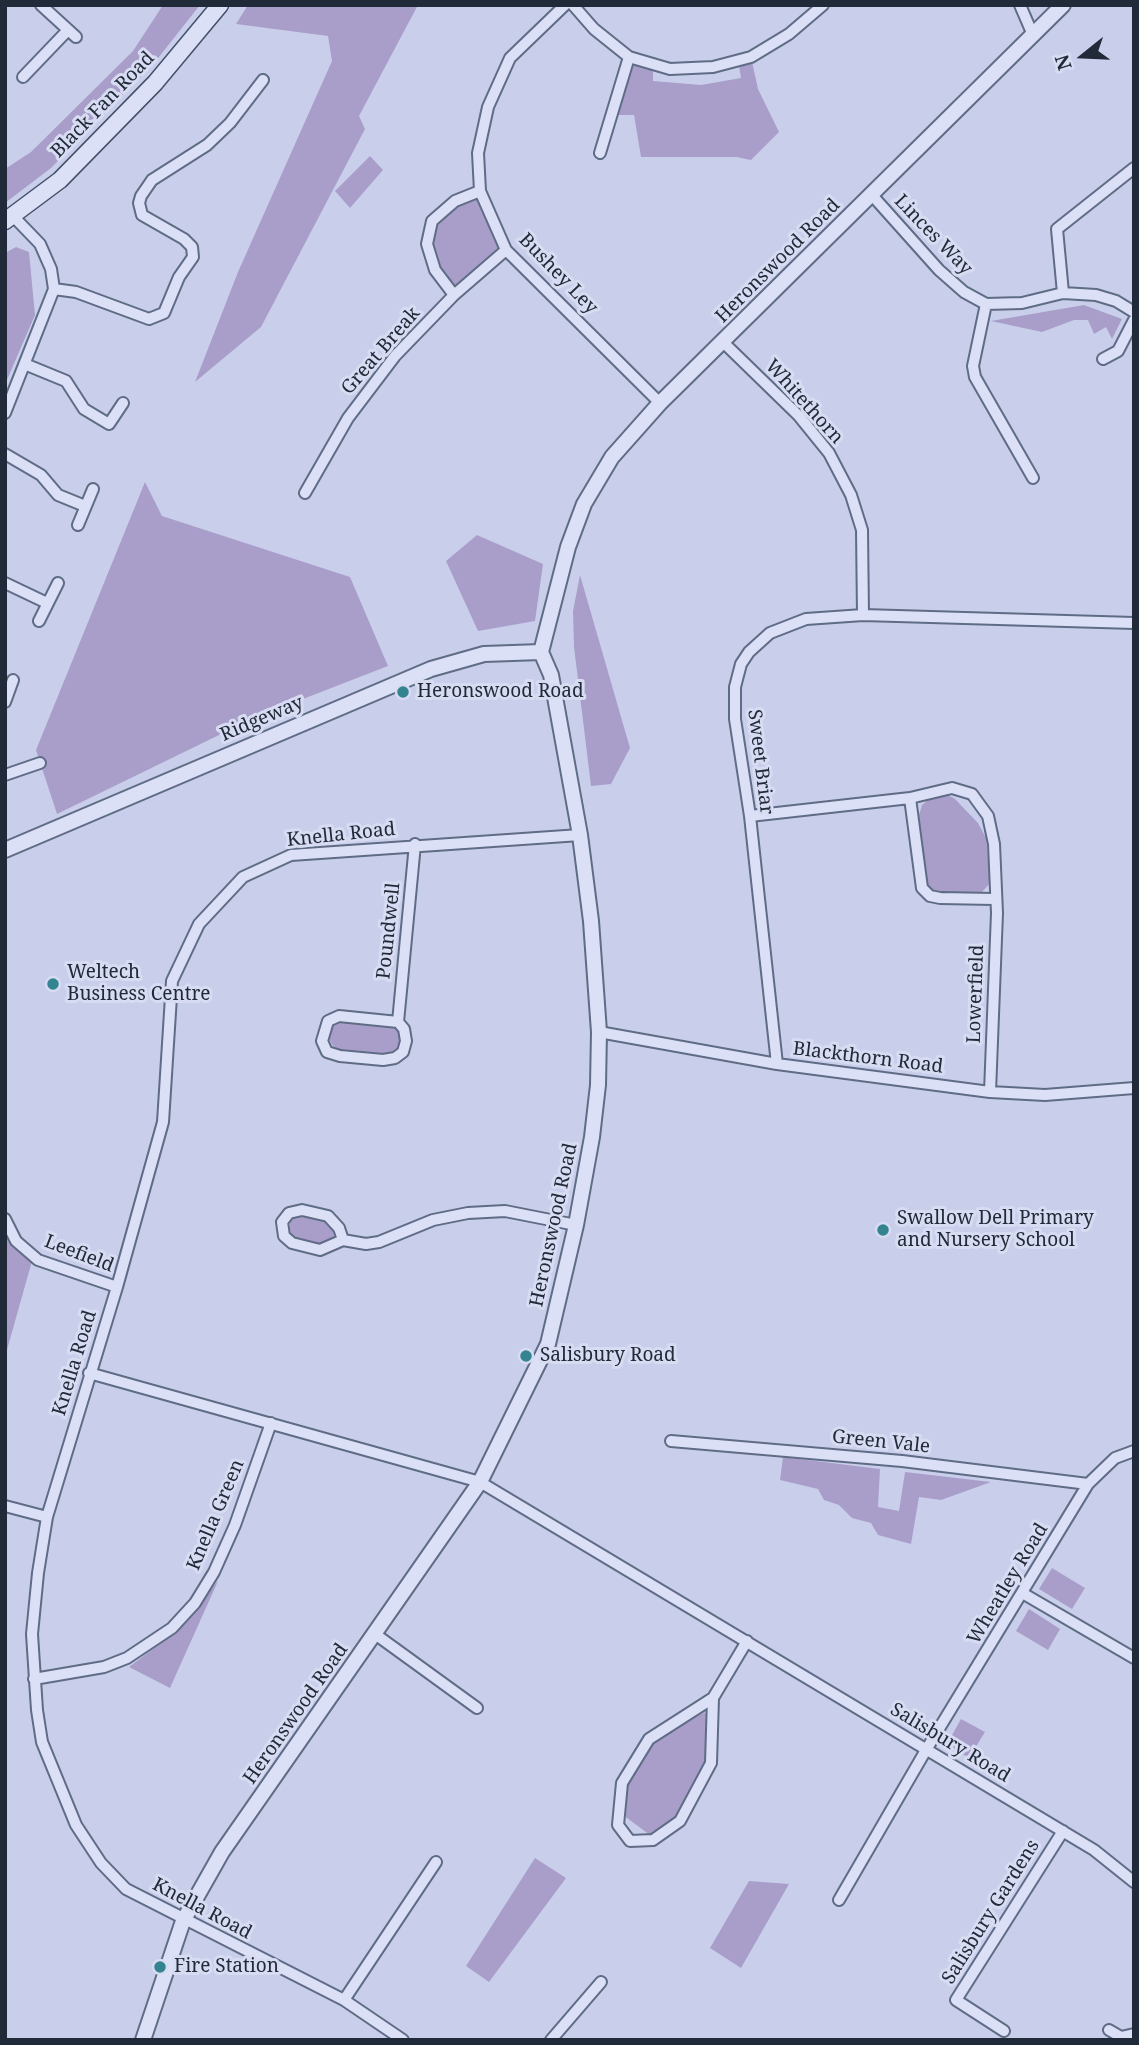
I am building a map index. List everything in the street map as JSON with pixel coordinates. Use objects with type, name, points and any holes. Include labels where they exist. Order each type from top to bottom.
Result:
[{"type":"main road","name":"Black Fan Road","points":[[9,219],[60,180],[155,83],[220,5]]},
{"type":"street","points":[[23,77],[72,34],[41,5]]},
{"type":"street","name":"Bushey Ley","points":[[565,5],[510,58],[488,107],[478,153],[480,191],[506,250],[660,402]]},
{"type":"street","points":[[573,5],[594,29],[629,57],[670,69],[713,67],[751,57],[789,34],[823,5]]},
{"type":"street","points":[[1020,5],[1033,35]]},
{"type":"street","name":"Heronswood Road","points":[[143,2040],[183,1921],[222,1852],[480,1482],[548,1344],[576,1225],[592,1136],[599,1032],[591,921],[580,835],[551,675],[541,652],[568,547],[584,504],[612,457],[660,402],[724,343],[1063,5]]},
{"type":"street","points":[[600,153],[629,57]]},
{"type":"street","points":[[54,289],[76,292],[149,319],[164,313],[193,253],[184,239],[142,215],[139,203],[141,196],[152,180],[192,156],[230,123],[263,79]]},
{"type":"street","points":[[1063,293],[1057,229],[1134,168]]},
{"type":"street","points":[[454,295],[435,270],[427,244],[432,220],[455,201],[480,191]]},
{"type":"street","name":"Linces Way","points":[[871,194],[939,270],[964,292],[986,304]]},
{"type":"street","points":[[5,413],[27,365],[54,289],[51,269],[40,244],[9,219]]},
{"type":"street","name":"Great Break","points":[[305,493],[348,418],[396,356],[454,295],[506,250]]},
{"type":"street","points":[[1033,478],[975,377],[973,366],[986,304],[1022,303],[1063,293],[1096,295],[1116,301],[1134,312]]},
{"type":"street","points":[[1103,359],[1118,351],[1134,320]]},
{"type":"street","name":"Whitethorn","points":[[724,343],[799,416],[830,453],[851,495],[862,530],[863,615]]},
{"type":"street","points":[[27,365],[66,381],[85,409],[108,424],[123,403]]},
{"type":"street","points":[[5,454],[41,475],[58,495],[85,506]]},
{"type":"street","points":[[78,525],[93,489]]},
{"type":"street","points":[[5,583],[47,603]]},
{"type":"street","points":[[39,621],[58,583]]},
{"type":"street","name":"Sweet Briar","points":[[777,1064],[750,816],[735,719],[735,687],[741,664],[749,652],[770,633],[806,619],[863,615],[1134,623]]},
{"type":"street","name":"Ridgeway","points":[[5,850],[431,669],[484,654],[541,652]]},
{"type":"street","points":[[5,701],[13,680]]},
{"type":"street","points":[[5,775],[40,763]]},
{"type":"street","name":"Lowerfield","points":[[750,816],[910,798],[953,788],[972,794],[988,816],[993,844],[994,899],[997,913],[990,1092]]},
{"type":"street","points":[[910,798],[922,888],[930,896],[940,898],[994,899]]},
{"type":"street","name":"Knella Road","points":[[403,2040],[344,2000],[183,1921],[126,1889],[101,1863],[76,1825],[42,1742],[34,1679],[32,1634],[47,1517],[117,1287],[163,1122],[172,981],[199,924],[237,882],[263,865],[291,855],[415,844],[580,835]]},
{"type":"street","name":"Poundwell","points":[[398,1021],[339,1016],[328,1021],[322,1041],[327,1052],[340,1056],[395,1058],[403,1052],[406,1041],[404,1029],[398,1021],[415,844]]},
{"type":"street","name":"Blackthorn Road","points":[[599,1032],[777,1064],[990,1092],[1045,1095],[1134,1087]]},
{"type":"street","points":[[343,1240],[339,1228],[328,1216],[302,1210],[289,1213],[282,1222],[284,1237],[292,1243],[320,1250],[343,1240],[366,1244],[379,1242],[433,1220],[468,1213],[505,1211],[576,1225]]},
{"type":"street","name":"Leefield","points":[[5,1219],[16,1241],[38,1260],[117,1287]]},
{"type":"street","name":"Salisbury Road","points":[[89,1373],[480,1482],[1063,1831],[1094,1850],[1134,1882]]},
{"type":"street","name":"Knella Green","points":[[34,1679],[104,1667],[151,1644],[180,1620],[195,1603],[214,1572],[235,1525],[271,1423]]},
{"type":"street","name":"Green Vale","points":[[671,1441],[902,1461],[1088,1484]]},
{"type":"street","name":"Wheatley Road","points":[[839,1900],[926,1750],[1024,1594],[1088,1484],[1115,1458],[1134,1451]]},
{"type":"street","points":[[5,1506],[47,1517]]},
{"type":"street","points":[[1024,1594],[1134,1658]]},
{"type":"street","points":[[375,1634],[477,1708]]},
{"type":"street","points":[[713,1698],[711,1763],[680,1821],[653,1840],[631,1841],[618,1825],[622,1783],[649,1739],[713,1698],[747,1641]]},
{"type":"street","name":"Salisbury Gardens","points":[[1004,2031],[956,2000],[1063,1831]]},
{"type":"street","points":[[344,2000],[436,1862]]},
{"type":"street","points":[[551,2040],[601,1982]]},
{"type":"street","points":[[1108,2030],[1121,2036],[1134,2034]]},
{"type":"shaded area","points":[[163,5],[200,5],[155,62],[51,168],[5,203],[5,169],[31,152],[133,51]]},
{"type":"shaded area","points":[[248,5],[418,5],[359,116],[365,129],[261,327],[195,382],[238,272],[332,61],[328,36],[236,24]]},
{"type":"shaded area","points":[[629,57],[653,64],[653,81],[701,85],[741,78],[738,60],[751,57],[758,89],[779,132],[751,160],[736,157],[641,157],[634,115],[612,115]]},
{"type":"shaded area","points":[[370,156],[383,170],[350,208],[335,191]]},
{"type":"shaded area","points":[[480,191],[506,250],[454,295],[427,244],[432,221]]},
{"type":"shaded area","points":[[16,247],[29,252],[35,315],[6,382],[5,253]]},
{"type":"shaded area","points":[[1084,305],[1122,319],[1112,339],[1106,327],[1094,334],[1088,320],[1074,320],[1042,332],[991,321]]},
{"type":"shaded area","points":[[145,482],[162,516],[350,577],[388,666],[254,718],[57,814],[36,750]]},
{"type":"shaded area","points":[[477,535],[543,564],[535,621],[478,631],[446,561]]},
{"type":"shaded area","points":[[580,575],[630,748],[611,784],[591,786],[574,647],[573,611]]},
{"type":"shaded area","points":[[944,794],[954,798],[978,823],[986,838],[991,882],[982,892],[940,894],[929,888],[925,881],[918,818],[922,805],[933,796]]},
{"type":"shaded area","points":[[343,1021],[393,1026],[399,1031],[400,1049],[383,1055],[340,1050],[333,1046],[328,1037],[330,1028]]},
{"type":"shaded area","points":[[305,1215],[328,1223],[333,1229],[334,1237],[320,1244],[293,1237],[289,1229],[290,1222],[295,1217]]},
{"type":"shaded area","points":[[5,1225],[32,1261],[5,1357]]},
{"type":"shaded area","points":[[783,1457],[880,1469],[878,1507],[899,1511],[905,1472],[991,1482],[941,1500],[919,1497],[911,1544],[878,1535],[871,1523],[852,1518],[839,1505],[824,1500],[818,1489],[780,1480]]},
{"type":"shaded area","points":[[1052,1568],[1085,1588],[1072,1609],[1039,1589]]},
{"type":"shaded area","points":[[218,1581],[170,1688],[129,1667],[175,1632]]},
{"type":"shaded area","points":[[1029,1609],[1060,1629],[1048,1650],[1016,1631]]},
{"type":"shaded area","points":[[708,1711],[707,1762],[677,1816],[650,1835],[623,1815],[627,1785],[653,1742],[678,1725]]},
{"type":"shaded area","points":[[961,1719],[985,1732],[969,1758],[947,1744]]},
{"type":"shaded area","points":[[535,1858],[566,1878],[489,1982],[466,1966]]},
{"type":"shaded area","points":[[749,1881],[789,1884],[741,1968],[710,1948]]},
{"type":"place","name":"Heronswood Road","points":[[403,692]]},
{"type":"place","name":"Weltech Business Centre","points":[[53,984]]},
{"type":"place","name":"Swallow Dell Primary and Nursery School","points":[[883,1230]]},
{"type":"place","name":"Salisbury Road","points":[[526,1356]]},
{"type":"place","name":"Fire Station","points":[[160,1967]]}]
